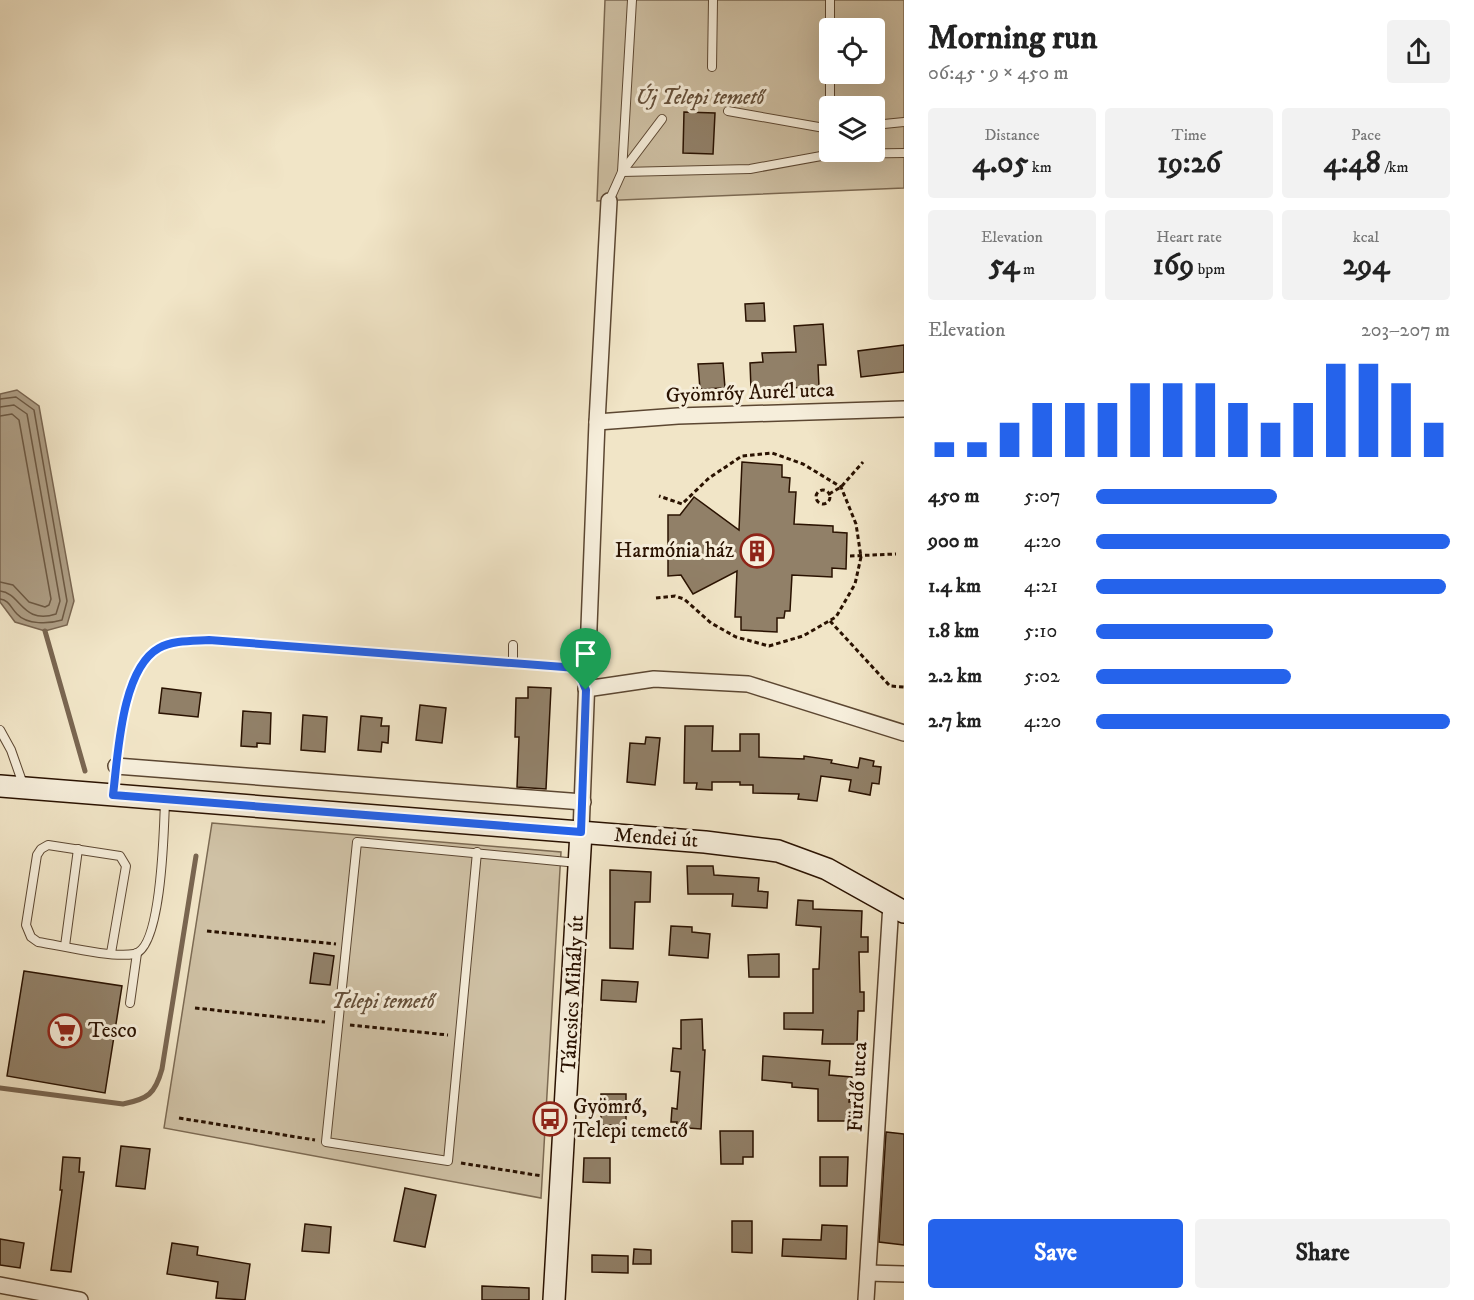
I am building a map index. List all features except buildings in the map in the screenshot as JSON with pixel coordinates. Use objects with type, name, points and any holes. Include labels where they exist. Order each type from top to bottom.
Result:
[{"type":"main road","name":"Mendei út","points":[[0,786],[705,842],[778,851],[827,869],[897,908]]},
{"type":"main road","name":"Táncsics Mihály út","points":[[554,1300],[581,832]]},
{"type":"street","points":[[581,832],[597,422],[609,201]]},
{"type":"street","name":"Gyömrőy Aurél utca","points":[[597,422],[678,416],[904,408]]},
{"type":"street","points":[[586,690],[654,679],[748,684],[904,733]]},
{"type":"street","points":[[116,766],[583,802]]},
{"type":"street","name":"Fürdő utca","points":[[866,1300],[897,908]]},
{"type":"street","points":[[868,1273],[904,1274]]},
{"type":"street","points":[[0,1285],[80,1300]]},
{"type":"lane","points":[[622,172],[632,0]]},
{"type":"lane","points":[[712,67],[713,0]]},
{"type":"lane","points":[[830,0],[830,18]]},
{"type":"lane","points":[[728,111],[819,127]]},
{"type":"lane","points":[[609,201],[622,172],[662,119]]},
{"type":"lane","points":[[885,124],[904,122]]},
{"type":"lane","points":[[885,153],[904,153]]},
{"type":"lane","points":[[622,172],[750,169],[819,155]]},
{"type":"lane","points":[[113,795],[128,697],[135,677],[145,661],[157,649],[169,644],[209,640],[577,668],[586,690]]},
{"type":"lane","points":[[513,645],[513,663]]},
{"type":"lane","points":[[0,730],[11,750],[24,788]]},
{"type":"lane","points":[[0,740],[11,750]]},
{"type":"lane","points":[[111,953],[126,866],[120,856],[48,845],[37,855],[26,925],[31,938],[38,942],[111,953],[137,953],[143,949],[152,929],[164,851],[165,799]]},
{"type":"lane","points":[[477,852],[448,1161],[326,1142],[357,842],[477,852],[580,864]]},
{"type":"lane","points":[[65,946],[78,849]]},
{"type":"lane","points":[[130,1003],[137,953]]},
{"type":"path","points":[[656,598],[675,596],[684,599],[711,623],[735,637],[769,646],[803,636],[836,617],[855,584],[861,557],[856,524],[841,487],[803,464],[772,453],[742,456],[709,478],[682,504],[659,496]]},
{"type":"path","points":[[829,495],[841,487],[863,462]]},
{"type":"path","points":[[826,489],[829,495],[831,500],[827,504],[820,505],[816,501],[816,494],[820,490],[826,489]]},
{"type":"path","points":[[850,556],[896,554]]},
{"type":"path","points":[[830,621],[890,686],[904,687]]},
{"type":"path","points":[[207,931],[346,945]]},
{"type":"path","points":[[179,1118],[326,1142]]},
{"type":"path","points":[[448,1161],[542,1176]]},
{"type":"green space","name":"Új Telepi temető","points":[[605,0],[904,0],[904,188],[597,201]]},
{"type":"green space","name":"Telepi temető","points":[[212,823],[561,852],[541,1198],[164,1128]]},
{"type":"water","points":[[17,390],[39,406],[74,601],[67,625],[45,631],[15,622],[0,602],[0,394]]},
{"type":"waterway","points":[[45,631],[85,771]]},
{"type":"waterway","points":[[0,1088],[123,1104],[139,1100],[153,1090],[162,1069],[196,856]]},
{"type":"place","name":"Harmónia ház","points":[[757,551]]},
{"type":"place","name":"Tesco","points":[[65,1031]]},
{"type":"place","name":"Gyömrő, Telepi temető","points":[[550,1119]]},
{"type":"route","points":[[209,640],[577,668],[586,690],[581,832],[113,795],[128,697],[135,677],[145,661],[157,649],[169,644],[209,640]]}]
